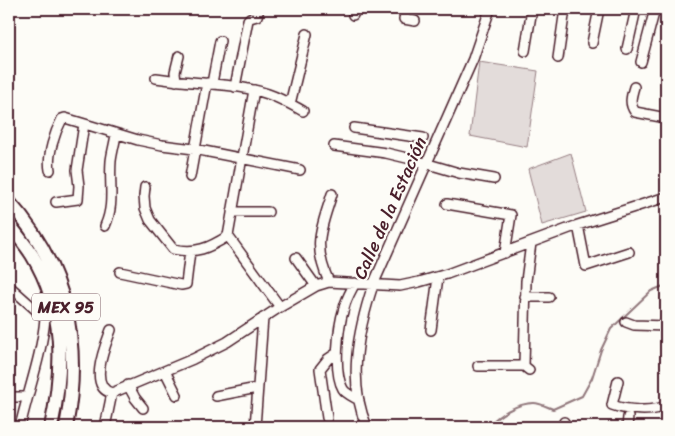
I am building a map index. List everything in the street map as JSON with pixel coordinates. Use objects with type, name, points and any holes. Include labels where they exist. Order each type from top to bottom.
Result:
[{"type":"highway","name":"MEX 95","points":[[9,202],[44,250],[55,273],[66,307],[70,325],[73,386],[66,427]]},
{"type":"highway","name":"MEX 95","points":[[9,224],[32,256],[49,294],[58,327],[59,384],[52,427]]},
{"type":"street","points":[[236,87],[248,20],[256,16],[259,9]]},
{"type":"street","points":[[406,9],[404,19],[416,21]]},
{"type":"street","name":"Calle de la Estación","points":[[367,427],[359,400],[357,366],[361,323],[373,284],[474,59],[490,9]]},
{"type":"street","points":[[525,51],[532,9]]},
{"type":"street","points":[[558,58],[565,9]]},
{"type":"street","points":[[592,42],[599,9]]},
{"type":"street","points":[[627,49],[636,9]]},
{"type":"street","points":[[641,62],[655,9]]},
{"type":"street","points":[[661,9],[666,9]]},
{"type":"street","points":[[290,104],[306,34]]},
{"type":"street","points":[[190,177],[194,149],[220,41]]},
{"type":"street","points":[[176,81],[175,72],[179,56]]},
{"type":"street","points":[[156,78],[254,90],[269,94],[303,111]]},
{"type":"street","points":[[634,87],[631,106],[635,112],[666,118]]},
{"type":"street","points":[[254,90],[228,236],[280,307]]},
{"type":"street","points":[[50,170],[50,151],[62,119],[162,145],[194,149],[300,170]]},
{"type":"street","points":[[56,202],[78,199],[77,170],[84,124]]},
{"type":"street","points":[[354,128],[422,138]]},
{"type":"street","points":[[104,226],[110,214],[112,202],[111,159],[116,134]]},
{"type":"street","points":[[334,146],[386,154],[459,173],[494,179]]},
{"type":"street","points":[[145,187],[144,196],[150,220],[173,249],[190,251],[211,247],[228,236]]},
{"type":"street","points":[[329,282],[321,260],[319,235],[332,194]]},
{"type":"street","points":[[112,330],[100,359],[100,379],[103,388],[107,392],[112,393],[194,359],[227,342],[316,286],[329,282],[400,286],[438,277],[578,225],[666,197]]},
{"type":"street","points":[[447,204],[510,215],[505,253]]},
{"type":"street","points":[[232,212],[268,212]]},
{"type":"street","points":[[578,225],[586,266],[629,252]]},
{"type":"street","points":[[478,366],[527,368],[525,297],[531,243]]},
{"type":"street","points":[[120,272],[181,285],[186,284],[190,251]]},
{"type":"street","points":[[296,258],[316,286]]},
{"type":"street","points":[[431,330],[438,277]]},
{"type":"street","points":[[355,283],[344,306],[339,326],[337,352],[341,384],[344,391],[359,400]]},
{"type":"street","points":[[9,286],[45,318],[40,352],[26,398],[20,427]]},
{"type":"street","points":[[525,297],[549,297]]},
{"type":"street","points":[[255,427],[263,318]]},
{"type":"street","points":[[626,322],[634,325],[666,326]]},
{"type":"street","points":[[328,418],[320,369],[337,352]]},
{"type":"street","points":[[165,371],[177,395]]},
{"type":"street","points":[[618,381],[612,405],[651,409],[662,408],[666,405]]},
{"type":"street","points":[[128,385],[143,408]]},
{"type":"street","points":[[216,396],[257,388]]},
{"type":"street","points":[[105,427],[112,393]]},
{"type":"street","points":[[9,397],[26,398]]},
{"type":"street","points":[[627,427],[628,417]]},
{"type":"shaded area","points":[[479,62],[538,71],[527,147],[470,136]]},
{"type":"shaded area","points":[[571,153],[586,212],[542,225],[528,169]]},
{"type":"waterway","points":[[487,427],[502,414],[521,405],[536,403],[553,409],[582,396],[592,378],[601,350],[611,329],[651,291],[666,285]]}]
